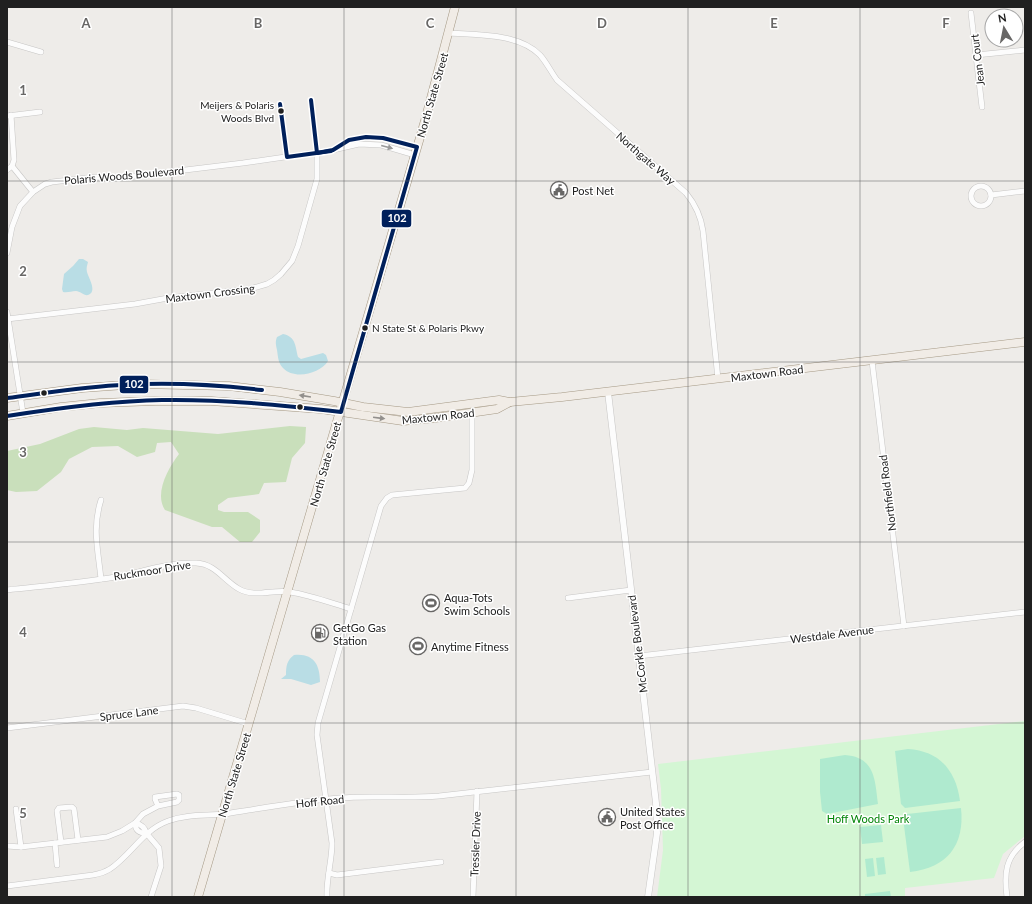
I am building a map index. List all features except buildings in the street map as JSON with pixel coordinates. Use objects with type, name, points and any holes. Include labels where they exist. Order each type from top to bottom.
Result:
[{"type":"main road","name":"North State Street","points":[[198,897],[341,412],[416,151],[455,7]]},
{"type":"main road","name":"Maxtown Road","points":[[7,398],[82,388],[139,384],[229,386],[280,392],[343,402],[363,407],[408,412],[499,400],[510,402],[608,392],[1025,342]]},
{"type":"main road","name":"Maxtown Road","points":[[7,416],[61,407],[178,400],[242,402],[341,412],[358,416],[403,421],[496,409],[510,402]]},
{"type":"main road","points":[[435,418],[438,414],[470,407],[475,404]]},
{"type":"street","name":"Jean Court","points":[[972,13],[982,108]]},
{"type":"street","name":"Northgate Way","points":[[449,33],[509,39],[521,42],[532,49],[545,61],[557,80],[686,193],[700,215],[703,231],[718,379]]},
{"type":"street","points":[[7,42],[41,52]]},
{"type":"street","points":[[976,55],[1025,50]]},
{"type":"street","points":[[7,170],[14,163],[9,116],[40,112]]},
{"type":"street","name":"Polaris Woods Boulevard","points":[[333,150],[348,141],[360,137],[373,136],[385,138],[416,151]]},
{"type":"street","name":"Polaris Woods Boulevard","points":[[7,253],[16,213],[25,199],[44,184],[59,180],[95,177],[119,178],[333,150],[359,144],[416,151]]},
{"type":"street","name":"Maxtown Crossing","points":[[8,319],[250,289],[274,280],[292,262],[298,246],[317,179],[317,152]]},
{"type":"street","points":[[12,166],[32,192]]},
{"type":"street","points":[[991,195],[1025,191]]},
{"type":"street","points":[[7,312],[23,413]]},
{"type":"street","name":"Northfield Road","points":[[872,361],[904,626]]},
{"type":"street","name":"McCorkle Boulevard","points":[[608,392],[656,810],[657,833],[648,897]]},
{"type":"street","points":[[327,897],[332,843],[317,736],[318,723],[381,506],[387,498],[397,495],[465,488],[470,483],[472,470],[472,412]]},
{"type":"street","points":[[101,500],[96,515],[95,531],[102,579]]},
{"type":"street","name":"Ruckmoor Drive","points":[[7,590],[102,579],[161,566],[195,563],[211,567],[232,584],[245,592],[260,593],[288,591]]},
{"type":"street","points":[[568,598],[631,590]]},
{"type":"street","points":[[288,591],[351,609]]},
{"type":"street","name":"Westdale Avenue","points":[[639,656],[1025,612]]},
{"type":"street","name":"Spruce Lane","points":[[7,728],[183,706],[249,724]]},
{"type":"street","name":"Hoff Road","points":[[7,886],[93,876],[102,873],[110,869],[121,860],[154,827],[169,820],[326,799],[366,797],[419,798],[652,772]]},
{"type":"street","name":"Tressler Drive","points":[[473,897],[477,791]]},
{"type":"street","points":[[61,842],[57,811],[59,808],[72,806],[74,809],[78,840]]},
{"type":"street","points":[[7,846],[21,847],[107,837],[122,832],[135,823],[143,814],[158,806]]},
{"type":"street","points":[[16,810],[21,847]]},
{"type":"street","points":[[135,823],[135,827],[140,833],[147,834],[159,848],[161,866],[151,897]]},
{"type":"street","points":[[1007,897],[1005,883],[1007,868],[1014,853],[1025,842]]},
{"type":"street","points":[[55,843],[58,865]]},
{"type":"street","points":[[329,873],[337,875],[441,862]]},
{"type":"green space","points":[[290,426],[306,427],[305,443],[292,458],[286,482],[264,483],[259,494],[228,498],[218,505],[218,510],[224,512],[248,512],[260,520],[260,532],[252,542],[240,542],[222,527],[212,527],[165,510],[162,504],[161,496],[164,481],[179,454],[171,442],[157,443],[155,452],[137,457],[118,446],[92,447],[69,459],[61,472],[37,491],[16,492],[7,490],[7,451],[40,444],[79,429],[94,427],[127,430],[143,428],[218,434]]},
{"type":"green space","name":"Hoff Woods Park","points":[[1025,721],[1025,836],[1003,854],[994,878],[905,888],[905,897],[657,897],[663,850],[661,789],[658,764]]},
{"type":"green space","points":[[908,749],[929,754],[944,764],[955,780],[960,801],[905,808],[901,804],[895,751]]},
{"type":"green space","points":[[845,755],[862,760],[868,765],[874,778],[878,804],[827,814],[822,811],[820,792],[820,759]]},
{"type":"green space","points":[[961,808],[960,833],[951,852],[934,866],[923,870],[910,872],[903,818],[907,814]]},
{"type":"green space","points":[[881,825],[883,842],[862,844],[860,827]]},
{"type":"green space","points":[[884,857],[886,874],[878,875],[876,858]]},
{"type":"green space","points":[[873,858],[875,876],[867,877],[865,859]]},
{"type":"green space","points":[[890,891],[891,897],[865,897],[865,894]]},
{"type":"water","points":[[79,259],[83,259],[88,262],[87,271],[92,284],[92,291],[88,295],[76,291],[63,292],[62,289],[64,274]]},
{"type":"water","points":[[283,334],[293,339],[298,357],[301,359],[323,353],[326,355],[328,361],[324,366],[307,374],[294,374],[288,372],[280,364],[276,345],[277,337]]},
{"type":"water","points":[[294,655],[306,656],[314,661],[319,670],[320,682],[311,685],[291,679],[281,679],[286,675],[287,664]]},
{"type":"transit line","name":"102","points":[[311,100],[317,153]]},
{"type":"transit line","name":"102","points":[[280,104],[287,157],[331,151]]},
{"type":"transit line","name":"102","points":[[7,416],[84,405],[162,400],[207,400],[252,403],[341,412],[417,147],[383,138],[366,137],[349,140],[333,150],[317,153]]},
{"type":"transit line","name":"102","points":[[7,398],[81,388],[142,384],[194,384],[262,390]]},
{"type":"place","name":"Meijers & Polaris Woods Blvd","points":[[281,111]]},
{"type":"place","name":"Post Net","points":[[559,190]]},
{"type":"place","name":"N State St & Polaris Pkwy","points":[[365,328]]},
{"type":"place","name":"Aqua-Tots Swim Schools","points":[[431,603]]},
{"type":"place","name":"GetGo Gas Station","points":[[320,633]]},
{"type":"place","name":"Anytime Fitness","points":[[418,646]]},
{"type":"place","name":"United States Post Office","points":[[607,817]]}]
